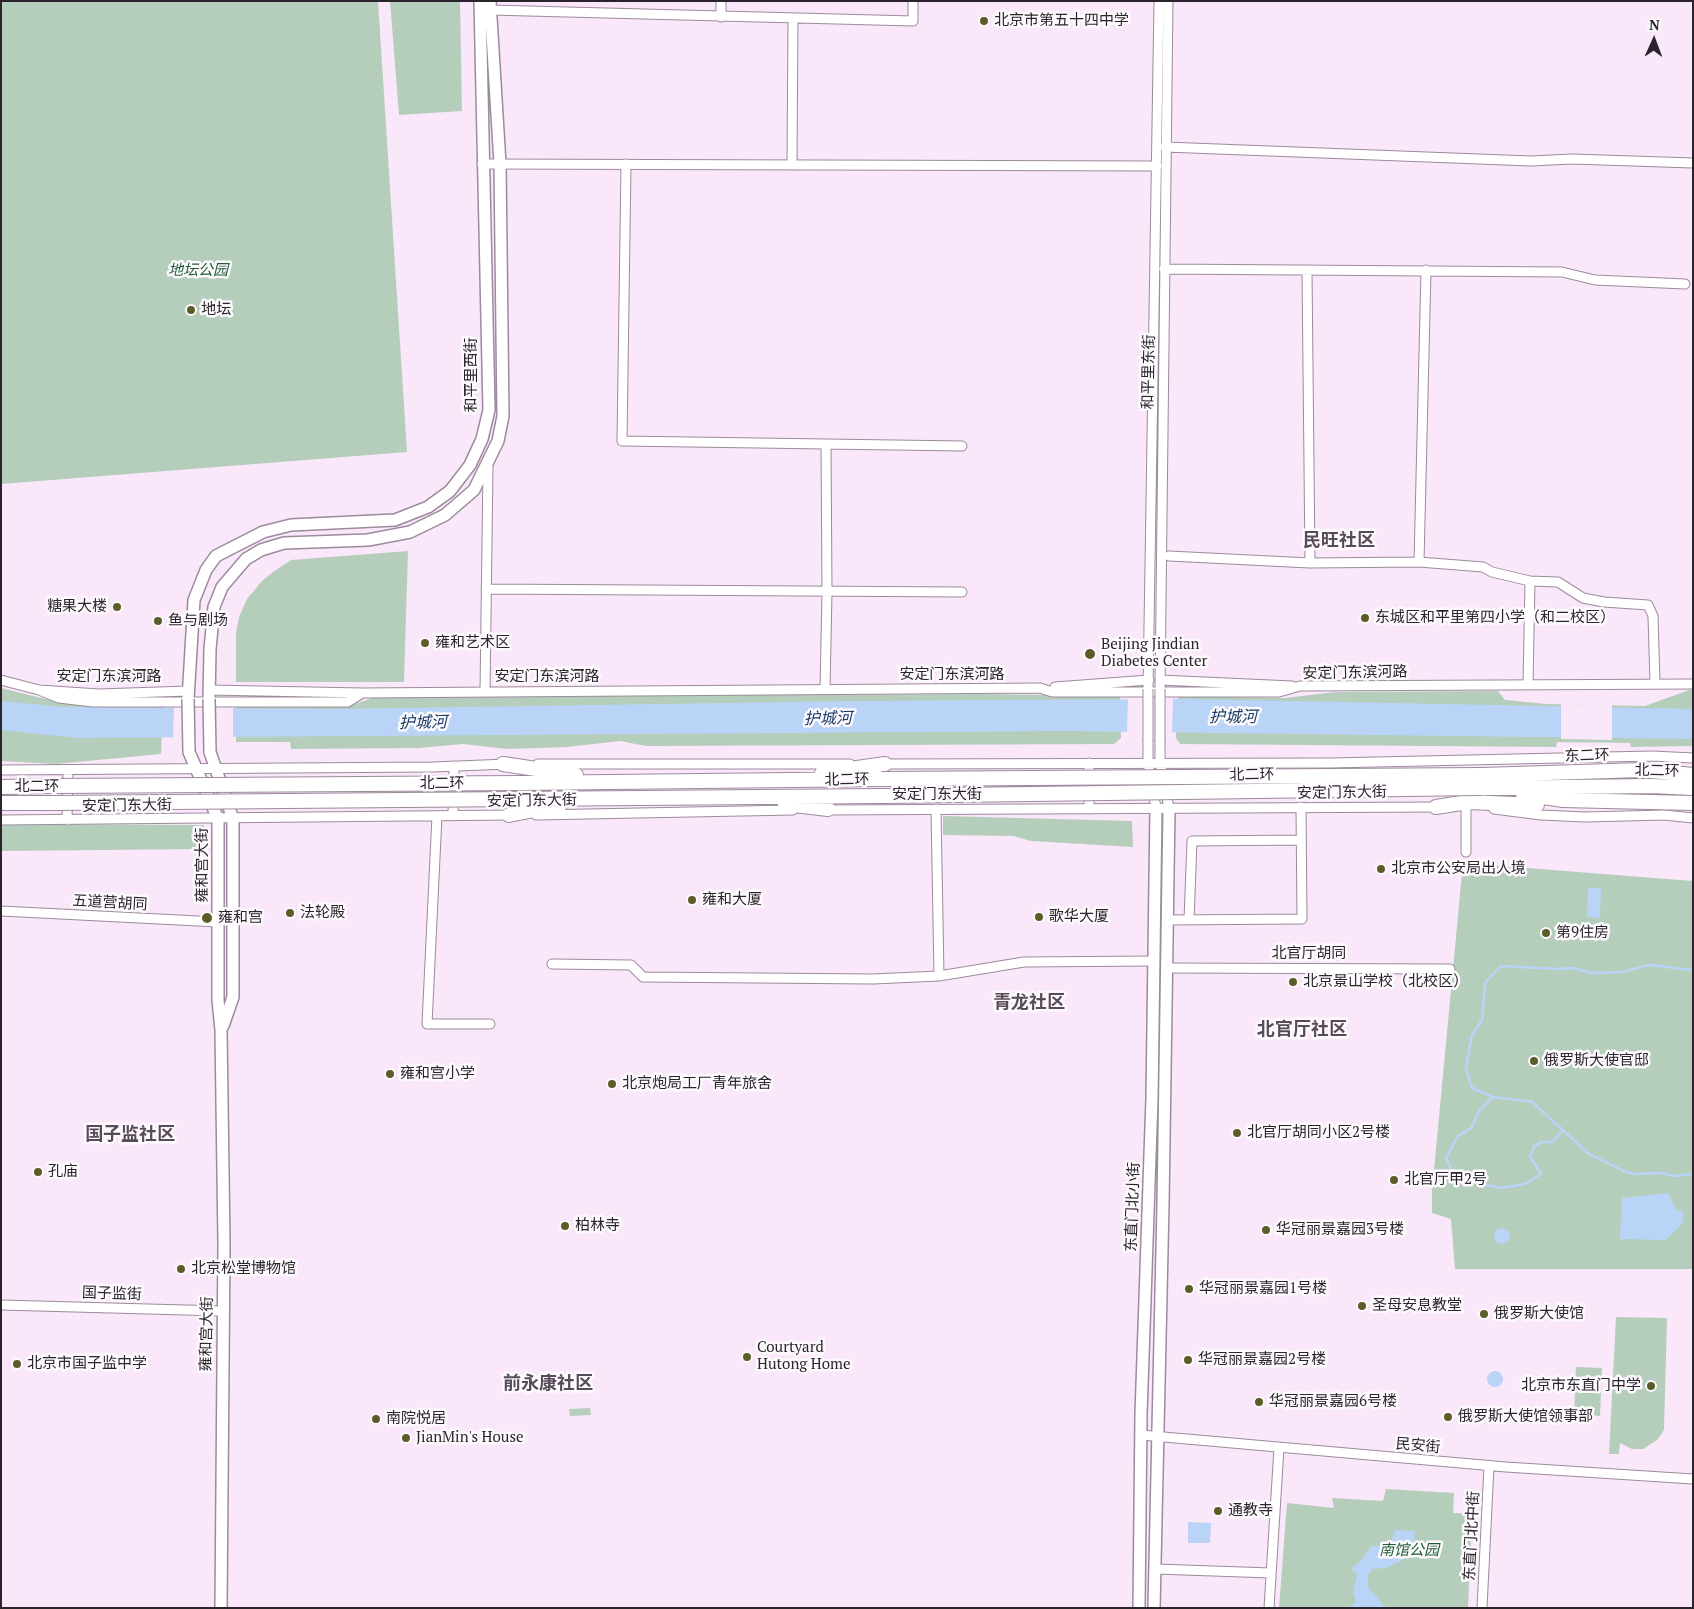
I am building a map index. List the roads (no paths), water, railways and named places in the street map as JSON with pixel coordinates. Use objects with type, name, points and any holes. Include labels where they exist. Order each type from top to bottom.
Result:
[{"type":"highway","points":[[503,764],[616,781]]},
{"type":"highway","points":[[771,781],[885,764]]},
{"type":"highway","points":[[1642,770],[1693,770]]},
{"type":"highway","name":"东二环","points":[[1484,784],[1642,770],[1693,775]]},
{"type":"highway","name":"北二环","points":[[1,787],[882,779],[1484,784],[1693,788]]},
{"type":"highway","points":[[1484,784],[1562,800],[1693,803]]},
{"type":"highway","name":"北二环","points":[[1,803],[732,798],[1484,784]]},
{"type":"highway","points":[[509,815],[594,798]]},
{"type":"highway","points":[[732,798],[828,810]]},
{"type":"highway","points":[[1436,807],[1468,802],[1580,807],[1635,802]]},
{"type":"main road","name":"和平里西街","points":[[196,769],[189,752],[188,695],[194,600],[206,570],[216,556],[263,532],[291,525],[395,520],[428,507],[450,492],[470,465],[482,439],[489,410],[482,164],[480,1]]},
{"type":"main road","name":"和平里西街","points":[[210,752],[210,649],[214,608],[222,586],[246,559],[260,550],[284,543],[368,540],[410,532],[444,515],[474,490],[488,466],[498,441],[504,416],[500,164],[490,5]]},
{"type":"main road","name":"雍和宫大街","points":[[210,752],[233,819],[233,997],[221,1030]]},
{"type":"main road","points":[[196,769],[218,819]]},
{"type":"main road","name":"东直门北小街","points":[[1139,1608],[1141,1435],[1152,1098],[1156,808]]},
{"type":"main road","name":"东直门北小街","points":[[1154,1608],[1169,808]]},
{"type":"main road","name":"雍和宫大街","points":[[218,819],[218,1000],[221,1030],[224,1244],[221,1608]]},
{"type":"street","points":[[721,1],[721,17]]},
{"type":"street","points":[[490,5],[721,17],[913,21],[913,1]]},
{"type":"street","name":"和平里东街","points":[[1156,808],[1148,762],[1148,684],[1159,1]]},
{"type":"street","name":"和平里东街","points":[[1168,1],[1160,762],[1169,808]]},
{"type":"street","points":[[792,164],[793,18]]},
{"type":"street","points":[[482,164],[1156,166],[1165,147],[1532,161],[1572,159],[1693,163]]},
{"type":"street","points":[[626,164],[622,441],[962,446]]},
{"type":"street","points":[[1164,269],[1562,272],[1595,280],[1685,284]]},
{"type":"street","points":[[1307,270],[1310,563]]},
{"type":"street","points":[[1419,562],[1426,270]]},
{"type":"street","points":[[825,690],[827,592],[826,444]]},
{"type":"street","points":[[484,692],[488,466]]},
{"type":"street","points":[[1169,556],[1310,563],[1419,562],[1483,567],[1492,572],[1530,581],[1558,582],[1583,598],[1604,602],[1648,605],[1652,616],[1655,683]]},
{"type":"street","points":[[1528,685],[1530,581]]},
{"type":"street","points":[[486,589],[962,592]]},
{"type":"street","name":"安定门东滨河路","points":[[1,680],[39,690],[99,694],[188,695]]},
{"type":"street","points":[[1040,688],[1148,684]]},
{"type":"street","name":"安定门东滨河路","points":[[209,694],[1040,688],[1052,692],[1279,692],[1300,686],[1693,684]]},
{"type":"street","points":[[1160,685],[1300,686]]},
{"type":"street","points":[[39,690],[59,698],[93,702],[348,702],[362,693]]},
{"type":"street","name":"安定门东大街","points":[[1,770],[503,764],[1330,763],[1652,756],[1693,758]]},
{"type":"street","points":[[1089,762],[1089,809]]},
{"type":"street","points":[[1188,762],[1188,808]]},
{"type":"street","points":[[982,763],[982,809]]},
{"type":"street","points":[[1329,807],[1330,763]]},
{"type":"street","points":[[453,816],[454,766]]},
{"type":"street","points":[[67,820],[68,770]]},
{"type":"street","name":"安定门东大街","points":[[1,820],[233,819],[828,810],[1329,807],[1466,807],[1541,815],[1585,817],[1664,815],[1693,818]]},
{"type":"street","points":[[1466,807],[1466,852]]},
{"type":"street","points":[[1167,920],[1302,919],[1301,808]]},
{"type":"street","points":[[936,809],[939,976]]},
{"type":"street","points":[[437,816],[427,1024],[490,1024]]},
{"type":"street","points":[[1189,920],[1192,841],[1301,840]]},
{"type":"street","name":"五道营胡同","points":[[1,912],[218,922]]},
{"type":"street","points":[[552,964],[631,966],[643,976],[873,979],[939,976],[1024,962],[1154,961]]},
{"type":"street","name":"北官厅胡同","points":[[1166,968],[1450,969]]},
{"type":"street","points":[[1152,1098],[1165,1099]]},
{"type":"street","name":"国子监街","points":[[1,1305],[222,1311]]},
{"type":"street","name":"民安街","points":[[1141,1435],[1489,1466],[1693,1478]]},
{"type":"street","points":[[1269,1608],[1279,1448]]},
{"type":"street","name":"东直门北中街","points":[[1482,1608],[1489,1466]]},
{"type":"street","points":[[1154,1569],[1271,1573]]},
{"type":"water","name":"护城河","points":[[1190,699],[1693,709],[1693,739],[1064,731],[77,738],[1,730],[1,701],[64,707],[336,709],[855,701]]},
{"type":"water","points":[[1588,888],[1601,888],[1600,918],[1587,917]]},
{"type":"water","points":[[1668,1193],[1677,1211],[1683,1211],[1683,1223],[1666,1240],[1620,1239],[1622,1198]]},
{"type":"water","points":[[1502,1228],[1510,1236],[1502,1244],[1494,1236]]},
{"type":"water","points":[[1495,1371],[1503,1379],[1495,1387],[1487,1379]]},
{"type":"water","points":[[1188,1522],[1211,1523],[1210,1543],[1188,1543]]},
{"type":"water","points":[[1395,1530],[1415,1531],[1413,1555],[1386,1568],[1373,1569],[1368,1575],[1368,1587],[1386,1608],[1343,1608],[1349,1607],[1356,1602],[1353,1592],[1357,1574],[1351,1568],[1359,1563],[1371,1546],[1386,1546],[1392,1540]]},
{"type":"waterway","points":[[1693,970],[1649,965],[1623,972],[1591,973],[1574,968],[1501,966],[1485,983],[1482,1020],[1472,1035],[1466,1068],[1472,1088],[1493,1097],[1532,1102],[1589,1154],[1626,1172],[1635,1174],[1662,1173],[1674,1176],[1693,1174]]},
{"type":"waterway","points":[[1493,1097],[1479,1111],[1471,1128],[1457,1137],[1446,1158],[1453,1173],[1466,1181],[1501,1188],[1525,1184],[1541,1174],[1530,1157],[1534,1147],[1541,1142],[1552,1142],[1563,1130]]},
{"type":"place","name":"北京市第五十四中学","points":[[984,21]]},
{"type":"place","name":"地坛","points":[[191,310]]},
{"type":"place","name":"糖果大楼","points":[[117,607]]},
{"type":"place","name":"东城区和平里第四小学（和二校区）","points":[[1365,618]]},
{"type":"place","name":"鱼与剧场","points":[[158,621]]},
{"type":"place","name":"雍和艺术区","points":[[425,643]]},
{"type":"place","name":"Beijing Jindian Diabetes Center","points":[[1090,654]]},
{"type":"place","name":"北京市公安局出人境","points":[[1381,869]]},
{"type":"place","name":"雍和大厦","points":[[692,900]]},
{"type":"place","name":"法轮殿","points":[[290,913]]},
{"type":"place","name":"歌华大厦","points":[[1039,917]]},
{"type":"place","name":"雍和宫","points":[[207,918]]},
{"type":"place","name":"第9住房","points":[[1546,933]]},
{"type":"place","name":"北京景山学校（北校区）","points":[[1293,982]]},
{"type":"place","name":"俄罗斯大使官邸","points":[[1534,1061]]},
{"type":"place","name":"雍和宫小学","points":[[390,1074]]},
{"type":"place","name":"北京炮局工厂青年旅舍","points":[[612,1084]]},
{"type":"place","name":"北官厅胡同小区2号楼","points":[[1237,1133]]},
{"type":"place","name":"孔庙","points":[[38,1172]]},
{"type":"place","name":"北官厅甲2号","points":[[1394,1180]]},
{"type":"place","name":"柏林寺","points":[[565,1226]]},
{"type":"place","name":"华冠丽景嘉园3号楼","points":[[1266,1230]]},
{"type":"place","name":"北京松堂博物馆","points":[[181,1269]]},
{"type":"place","name":"华冠丽景嘉园1号楼","points":[[1189,1289]]},
{"type":"place","name":"圣母安息教堂","points":[[1362,1306]]},
{"type":"place","name":"俄罗斯大使馆","points":[[1484,1314]]},
{"type":"place","name":"Courtyard Hutong Home","points":[[747,1357]]},
{"type":"place","name":"华冠丽景嘉园2号楼","points":[[1188,1360]]},
{"type":"place","name":"北京市国子监中学","points":[[17,1364]]},
{"type":"place","name":"北京市东直门中学","points":[[1651,1386]]},
{"type":"place","name":"华冠丽景嘉园6号楼","points":[[1259,1402]]},
{"type":"place","name":"俄罗斯大使馆领事部","points":[[1448,1417]]},
{"type":"place","name":"南院悦居","points":[[376,1419]]},
{"type":"place","name":"JianMin's House","points":[[406,1438]]},
{"type":"place","name":"通教寺","points":[[1218,1511]]},
{"type":"district","name":"民旺社区","points":[[1339,541]]},
{"type":"district","name":"青龙社区","points":[[1029,1003]]},
{"type":"district","name":"北官厅社区","points":[[1302,1030]]},
{"type":"district","name":"国子监社区","points":[[130,1135]]},
{"type":"district","name":"前永康社区","points":[[548,1384]]},
{"type":"park label","name":"地坛公园","points":[[198,271]]},
{"type":"park label","name":"南馆公园","points":[[1409,1551]]}]
